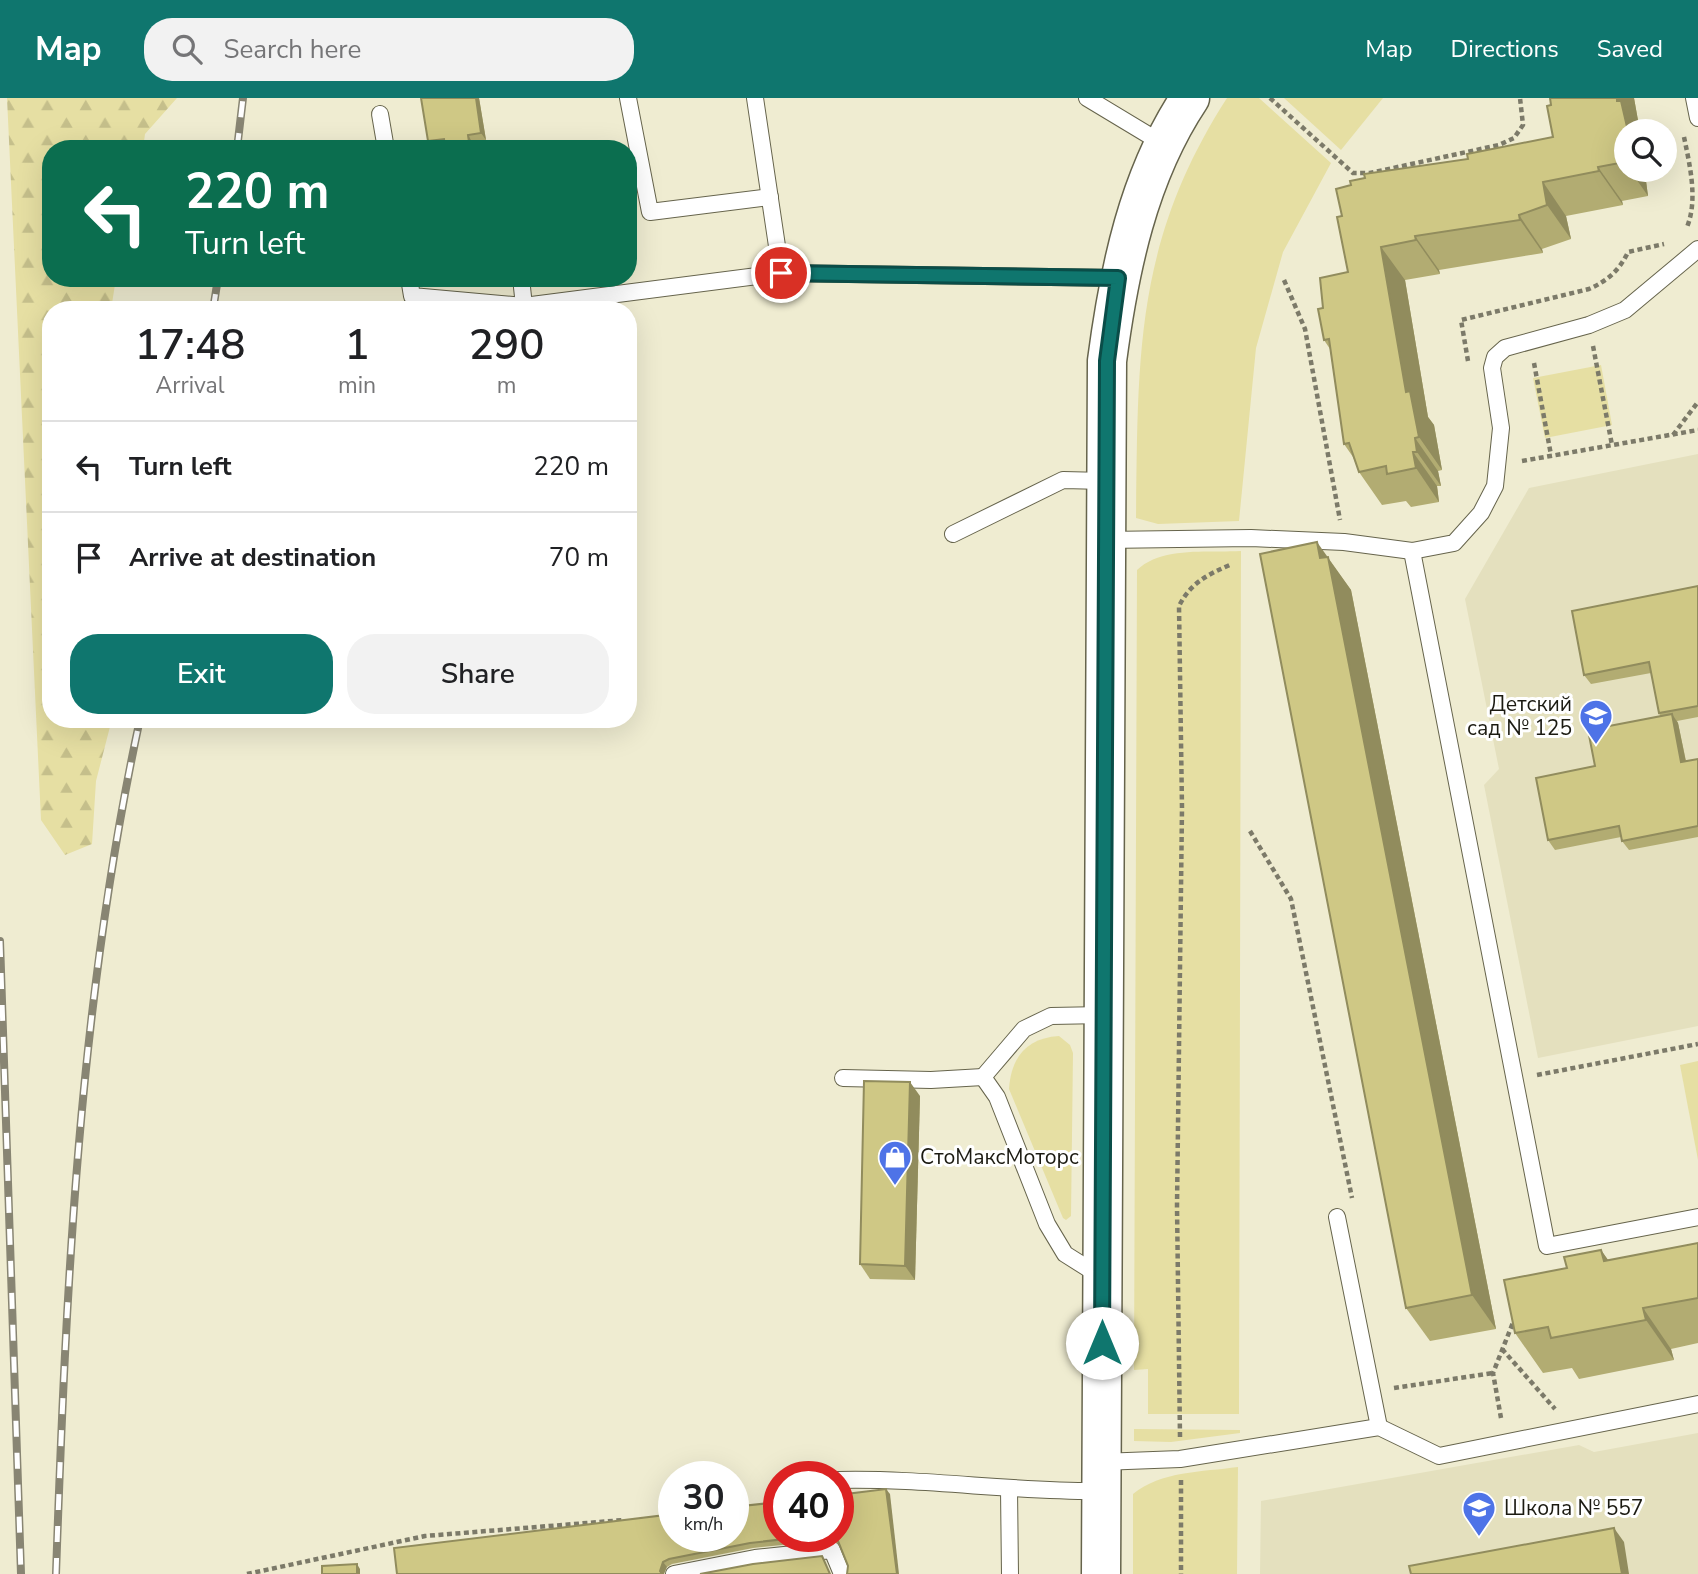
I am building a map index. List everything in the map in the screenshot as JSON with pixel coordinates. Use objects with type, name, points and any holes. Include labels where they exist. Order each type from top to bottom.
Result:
[{"type":"street","points":[[1101,1574],[1107,361],[1118,278],[1135,217],[1165,145],[1190,98]]},
{"type":"lane","points":[[628,98],[636,140]]},
{"type":"lane","points":[[755,98],[781,273]]},
{"type":"lane","points":[[1087,98],[1165,145]]},
{"type":"lane","points":[[1694,98],[1698,118]]},
{"type":"lane","points":[[380,114],[384,140]]},
{"type":"lane","points":[[637,145],[650,212],[770,197]]},
{"type":"lane","points":[[1105,540],[1251,538],[1344,542],[1412,551],[1454,543],[1481,513],[1495,486],[1501,428],[1492,368],[1495,356],[1505,348],[1589,325],[1625,310],[1698,249]]},
{"type":"lane","points":[[563,301],[781,273],[1118,278]]},
{"type":"lane","points":[[410,287],[412,296],[468,301]]},
{"type":"lane","points":[[953,534],[1063,480],[1105,481]]},
{"type":"lane","points":[[1412,551],[1547,1246],[1698,1217]]},
{"type":"lane","points":[[843,1078],[931,1080],[983,1077],[1024,1029],[1051,1016],[1103,1015]]},
{"type":"lane","points":[[983,1077],[997,1097],[1053,1234],[1065,1254],[1102,1278]]},
{"type":"lane","points":[[1337,1217],[1379,1427]]},
{"type":"lane","points":[[854,1479],[894,1478],[1009,1489],[1101,1477],[1181,1459],[1379,1427],[1439,1456],[1698,1404]]},
{"type":"lane","points":[[1009,1489],[1010,1574]]},
{"type":"lane","points":[[674,1574],[730,1569],[832,1550],[842,1574]]},
{"type":"path","points":[[1270,98],[1353,173],[1370,173],[1499,145],[1514,138],[1523,125],[1520,98]]},
{"type":"path","points":[[1284,280],[1305,329],[1344,542]]},
{"type":"path","points":[[1589,325],[1612,445]]},
{"type":"path","points":[[1529,340],[1551,456]]},
{"type":"path","points":[[1673,435],[1698,402]]},
{"type":"path","points":[[1499,464],[1698,430]]},
{"type":"path","points":[[1181,1574],[1177,1206],[1182,808],[1179,606],[1187,589],[1206,575],[1240,561]]},
{"type":"path","points":[[1250,831],[1291,899],[1352,1198],[1337,1217]]},
{"type":"path","points":[[1515,1079],[1698,1044]]},
{"type":"path","points":[[1506,1443],[1493,1373],[1516,1314]]},
{"type":"path","points":[[1502,1349],[1573,1429]]},
{"type":"path","points":[[1371,1392],[1493,1373]]},
{"type":"path","points":[[247,1574],[425,1536],[637,1519]]},
{"type":"shaded area","name":"Детский сад № 125","points":[[1698,454],[1698,1026],[1538,1058],[1484,785],[1499,769],[1465,599],[1529,488]]},
{"type":"shaded area","name":"Школа № 557","points":[[1698,1433],[1698,1574],[1260,1574],[1261,1501],[1579,1445],[1594,1452]]},
{"type":"green space","points":[[7,98],[177,98],[145,134],[144,140],[42,140],[42,287],[115,287],[112,301],[42,301],[42,728],[110,728],[96,781],[92,844],[65,855],[41,820]]},
{"type":"green space","points":[[1227,98],[1259,98],[1331,163],[1283,252],[1256,348],[1239,521],[1158,524],[1136,518],[1138,404],[1148,300],[1158,251],[1174,201],[1197,150]]},
{"type":"green space","points":[[1284,98],[1383,98],[1341,150]]},
{"type":"green space","points":[[1601,365],[1612,425],[1545,438],[1533,378]]},
{"type":"green space","points":[[1241,551],[1239,1414],[1148,1414],[1148,1369],[1134,1370],[1137,570],[1147,562],[1172,554]]},
{"type":"green space","points":[[1059,1036],[1070,1045],[1073,1053],[1071,1216],[1066,1220],[1009,1089],[1013,1068],[1022,1052],[1038,1041]]},
{"type":"green space","points":[[1698,1061],[1698,1160],[1680,1065]]},
{"type":"green space","points":[[1134,1429],[1240,1430],[1240,1433],[1171,1442],[1134,1441]]},
{"type":"green space","points":[[1238,1467],[1237,1574],[1133,1574],[1133,1494],[1144,1486],[1169,1477]]},
{"type":"building","points":[[421,98],[476,98],[481,133],[468,135],[469,140],[428,140]]},
{"type":"building","points":[[1550,98],[1617,98],[1617,101],[1621,101],[1625,119],[1614,119],[1614,164],[1598,167],[1599,171],[1543,182],[1547,205],[1519,215],[1520,220],[1415,236],[1416,240],[1381,247],[1406,392],[1410,391],[1419,437],[1415,438],[1417,452],[1413,452],[1416,468],[1387,474],[1386,466],[1359,472],[1349,443],[1344,444],[1329,339],[1324,340],[1318,309],[1323,308],[1320,278],[1348,272],[1337,217],[1342,216],[1336,189],[1351,185],[1350,181],[1365,178],[1364,174],[1468,159],[1467,154],[1553,137],[1547,106],[1551,105]]},
{"type":"building","points":[[1317,542],[1320,558],[1328,557],[1472,1295],[1406,1308],[1260,554]]},
{"type":"building","points":[[1698,586],[1698,706],[1659,713],[1649,662],[1584,675],[1572,611]]},
{"type":"building","points":[[1672,714],[1681,762],[1698,759],[1698,826],[1622,841],[1619,826],[1548,840],[1536,778],[1595,766],[1588,730]]},
{"type":"building","name":"СтоМаксМоторс","points":[[864,1081],[910,1082],[905,1266],[860,1264]]},
{"type":"building","points":[[1698,1243],[1698,1298],[1643,1308],[1646,1320],[1551,1338],[1548,1327],[1515,1333],[1504,1280],[1567,1268],[1564,1257],[1601,1250],[1604,1261]]},
{"type":"building","points":[[886,1489],[897,1574],[847,1574],[848,1566],[842,1552],[854,1552],[854,1493]]},
{"type":"building","points":[[763,1504],[763,1542],[749,1543],[749,1505]]},
{"type":"building","points":[[658,1516],[658,1552],[704,1552],[663,1562],[660,1571],[662,1574],[397,1574],[394,1548]]},
{"type":"building","points":[[1614,1528],[1622,1574],[1411,1574],[1409,1566]]},
{"type":"building","points":[[822,1556],[830,1574],[700,1574],[753,1564]]},
{"type":"building","points":[[357,1564],[357,1574],[322,1574],[322,1566]]},
{"type":"railway","points":[[238,140],[243,98]]},
{"type":"railway","points":[[214,301],[217,287]]},
{"type":"railway","points":[[56,1574],[71,1252],[89,1038],[119,825],[138,728]]},
{"type":"railway","points":[[0,941],[21,1574]]},
{"type":"place","name":"Детский сад № 125","points":[[1596,746]]},
{"type":"place","name":"СтоМаксМоторс","points":[[895,1187]]},
{"type":"place","name":"Школа № 557","points":[[1479,1538]]},
{"type":"route","points":[[781,273],[1118,278],[1107,361],[1105,481],[1102,1343]]}]
